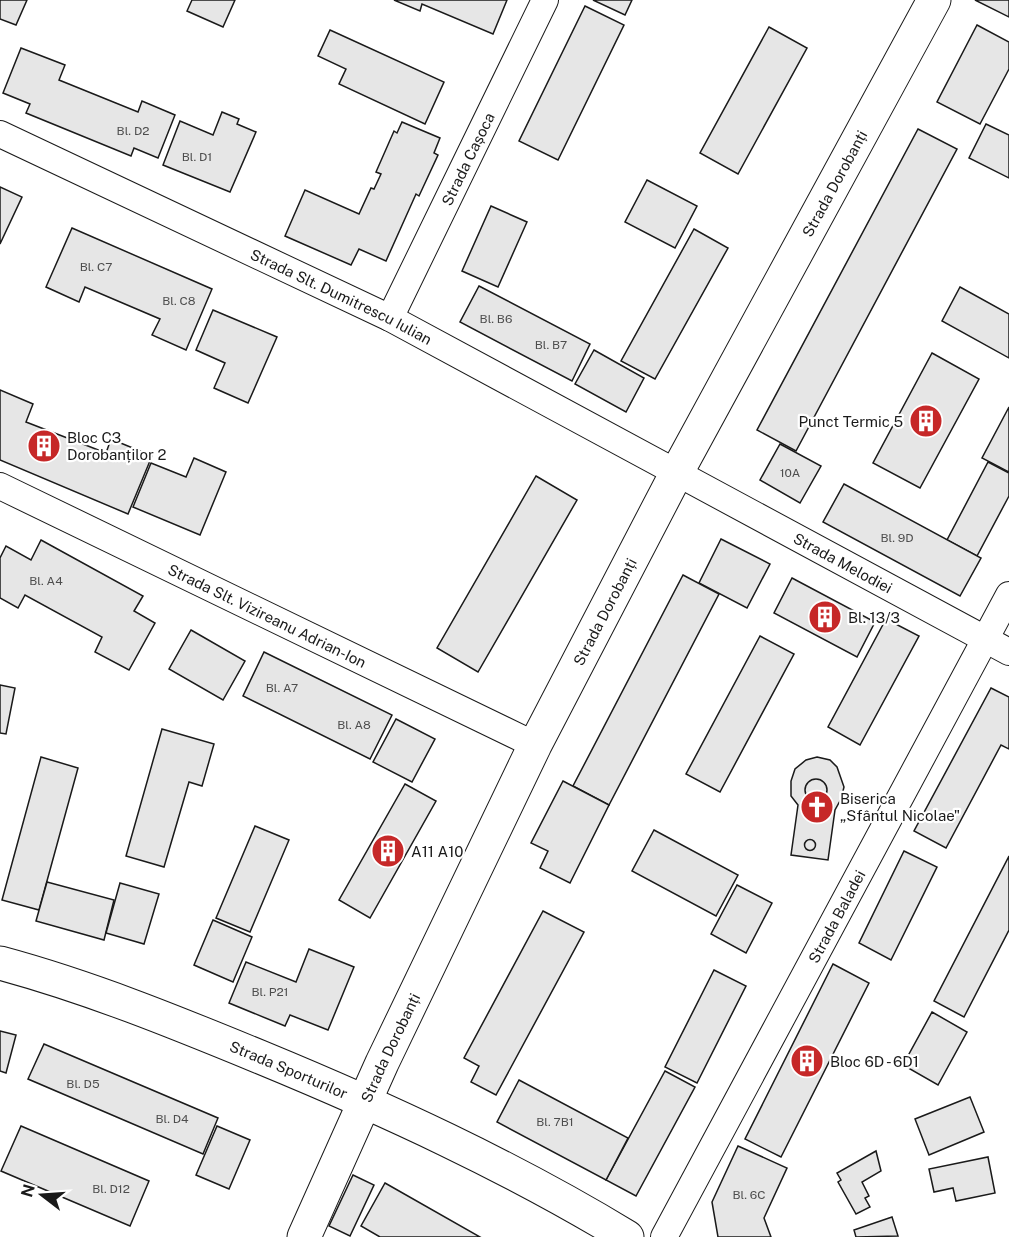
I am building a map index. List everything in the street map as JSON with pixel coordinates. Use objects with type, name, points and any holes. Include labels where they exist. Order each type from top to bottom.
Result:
[{"type":"main road","name":"Strada Dorobanți","points":[[304,1237],[365,1101],[535,745],[676,474],[933,0]]},
{"type":"main road","name":"Strada Sporturilor","points":[[0,963],[87,989],[181,1024],[365,1101],[513,1173],[627,1237]]},
{"type":"street","name":"Strada Cașoca","points":[[390,318],[545,0]]},
{"type":"street","name":"Strada Slt. Dumitrescu Iulian","points":[[0,134],[390,318],[676,474]]},
{"type":"street","name":"Strada Melodiei","points":[[676,474],[1009,652]]},
{"type":"street","name":"Strada Slt. Vizireanu Adrian-Ion","points":[[0,486],[535,745]]},
{"type":"street","name":"Strada Baladei","points":[[664,1237],[1009,596]]},
{"type":"building","points":[[0,0],[27,0],[16,25],[0,19]]},
{"type":"building","points":[[192,0],[235,0],[223,27],[187,11]]},
{"type":"building","points":[[394,0],[507,0],[493,34],[422,4],[420,11]]},
{"type":"building","points":[[593,0],[632,0],[625,15]]},
{"type":"building","points":[[975,0],[1009,0],[1009,17]]},
{"type":"building","points":[[585,6],[624,25],[558,160],[519,141]]},
{"type":"building","points":[[977,25],[1009,42],[1009,69],[980,124],[937,102]]},
{"type":"building","points":[[769,27],[807,48],[738,174],[700,153]]},
{"type":"building","points":[[330,30],[444,82],[425,124],[339,84],[346,69],[318,56]]},
{"type":"building","points":[[21,48],[65,65],[59,80],[138,112],[142,101],[175,115],[158,158],[134,148],[131,156],[26,113],[30,104],[3,93]]},
{"type":"building","points":[[222,112],[239,119],[237,124],[256,132],[230,192],[163,165],[180,121],[213,135]]},
{"type":"building","points":[[402,122],[440,138],[434,153],[438,155],[419,196],[416,194],[386,261],[359,249],[351,265],[285,236],[305,190],[359,214],[371,188],[374,189],[381,174],[376,172],[394,131],[397,133]]},
{"type":"building","points":[[986,124],[1009,135],[1009,178],[969,158]]},
{"type":"building","points":[[918,129],[957,149],[796,451],[757,430]]},
{"type":"building","points":[[647,180],[697,206],[675,248],[625,222]]},
{"type":"building","points":[[0,187],[22,197],[0,244]]},
{"type":"building","points":[[491,206],[527,222],[498,287],[462,271]]},
{"type":"building","points":[[72,228],[212,289],[186,350],[152,335],[160,319],[85,287],[79,302],[46,287]]},
{"type":"building","points":[[694,229],[728,248],[655,379],[621,361]]},
{"type":"building","points":[[479,286],[590,344],[572,381],[460,322]]},
{"type":"building","points":[[960,287],[1009,314],[1009,358],[942,321]]},
{"type":"building","points":[[213,310],[277,337],[248,403],[214,388],[225,363],[196,350]]},
{"type":"building","points":[[594,350],[644,378],[626,412],[575,384]]},
{"type":"building","name":"Punct Termic 5","points":[[932,353],[979,379],[920,488],[873,463]]},
{"type":"building","name":"Bloc C3 Dorobanților 2","points":[[0,390],[33,404],[26,422],[106,453],[111,439],[152,456],[128,514],[0,460]]},
{"type":"building","points":[[1009,407],[1009,472],[982,458]]},
{"type":"building","points":[[780,444],[821,466],[800,503],[760,480]]},
{"type":"building","points":[[194,458],[226,472],[200,535],[133,507],[151,463],[186,477]]},
{"type":"building","points":[[988,462],[1009,473],[1009,496],[977,556],[947,540]]},
{"type":"building","points":[[536,476],[577,500],[478,672],[437,648]]},
{"type":"building","points":[[844,484],[981,558],[960,596],[823,522]]},
{"type":"building","points":[[721,539],[770,564],[747,608],[699,583]]},
{"type":"building","points":[[41,540],[143,596],[134,611],[155,623],[129,670],[95,652],[102,637],[25,595],[18,608],[0,598],[0,558],[6,546],[31,560]]},
{"type":"building","points":[[683,575],[719,594],[609,805],[573,786]]},
{"type":"building","name":"Bl. 13/3","points":[[792,578],[875,622],[857,657],[774,613]]},
{"type":"building","points":[[886,619],[919,636],[860,745],[828,727]]},
{"type":"building","points":[[191,630],[245,661],[223,700],[169,669]]},
{"type":"building","points":[[760,636],[794,654],[720,792],[686,774]]},
{"type":"building","points":[[264,652],[392,715],[370,759],[243,696]]},
{"type":"building","points":[[0,685],[15,688],[6,734],[0,733]]},
{"type":"building","points":[[991,688],[1009,697],[1009,749],[1001,745],[946,848],[914,831]]},
{"type":"building","points":[[396,719],[435,739],[412,782],[373,762]]},
{"type":"building","points":[[162,729],[214,744],[202,786],[189,782],[164,867],[126,856]]},
{"type":"building","points":[[41,757],[78,768],[39,910],[2,900]]},
{"type":"building","name":"Biserica „Sfântul Nicolae\"","points":[[817,757],[830,760],[837,767],[844,787],[835,810],[828,860],[791,855],[798,805],[791,796],[791,781],[795,769],[806,760]]},
{"type":"building","points":[[816,779],[824,782],[827,790],[824,798],[816,801],[808,798],[805,790],[808,782]]},
{"type":"building","points":[[563,781],[609,805],[570,883],[540,868],[548,851],[531,843]]},
{"type":"building","name":"A11 A10","points":[[405,784],[436,801],[370,918],[339,900]]},
{"type":"building","points":[[255,826],[289,840],[250,932],[216,918]]},
{"type":"building","points":[[654,830],[738,875],[716,916],[632,871]]},
{"type":"building","points":[[810,840],[814,841],[814,849],[810,850],[806,849],[805,845],[806,841]]},
{"type":"building","points":[[904,851],[937,867],[891,960],[859,943]]},
{"type":"building","points":[[1009,856],[1009,930],[964,1017],[934,1001]]},
{"type":"building","points":[[47,882],[114,900],[104,940],[36,921]]},
{"type":"building","points":[[120,883],[159,894],[144,944],[106,933]]},
{"type":"building","points":[[737,885],[772,903],[746,953],[711,934]]},
{"type":"building","points":[[543,911],[584,932],[496,1095],[471,1082],[479,1066],[464,1058]]},
{"type":"building","points":[[213,920],[252,937],[233,982],[194,965]]},
{"type":"building","points":[[309,949],[354,967],[328,1030],[290,1015],[285,1026],[229,1003],[246,962],[296,982]]},
{"type":"building","name":"Bloc 6D - 6D1","points":[[833,964],[869,983],[781,1157],[745,1139]]},
{"type":"building","points":[[714,970],[746,986],[697,1083],[665,1067]]},
{"type":"building","points":[[932,1012],[967,1032],[938,1085],[903,1065]]},
{"type":"building","points":[[0,1031],[16,1035],[6,1073],[0,1071]]},
{"type":"building","points":[[44,1044],[218,1118],[203,1154],[28,1079]]},
{"type":"building","points":[[665,1071],[695,1087],[636,1196],[606,1180]]},
{"type":"building","points":[[519,1080],[628,1138],[606,1180],[497,1122]]},
{"type":"building","points":[[970,1097],[984,1132],[929,1155],[915,1119]]},
{"type":"building","points":[[21,1126],[149,1181],[130,1226],[1,1171]]},
{"type":"building","points":[[217,1126],[250,1140],[229,1189],[196,1175]]},
{"type":"building","points":[[738,1146],[787,1168],[764,1218],[771,1237],[718,1237],[712,1202]]},
{"type":"building","points":[[876,1151],[881,1171],[862,1182],[869,1196],[865,1198],[870,1207],[856,1214],[838,1182],[841,1180],[837,1173]]},
{"type":"building","points":[[988,1157],[995,1193],[956,1201],[953,1188],[934,1192],[929,1169]]},
{"type":"building","points":[[353,1175],[374,1185],[350,1236],[329,1226]]},
{"type":"building","points":[[385,1183],[480,1237],[380,1237],[361,1226]]},
{"type":"building","points":[[892,1217],[898,1236],[856,1237],[854,1230]]},
{"type":"place","name":"Punct Termic 5","points":[[926,421]]},
{"type":"place","name":"Bloc C3 Dorobanților 2","points":[[44,446]]},
{"type":"place","name":"Bl. 13/3","points":[[825,617]]},
{"type":"place","name":"Biserica „Sfântul Nicolae\"","points":[[817,807]]},
{"type":"place","name":"A11 A10","points":[[388,851]]},
{"type":"place","name":"Bloc 6D - 6D1","points":[[807,1061]]}]
